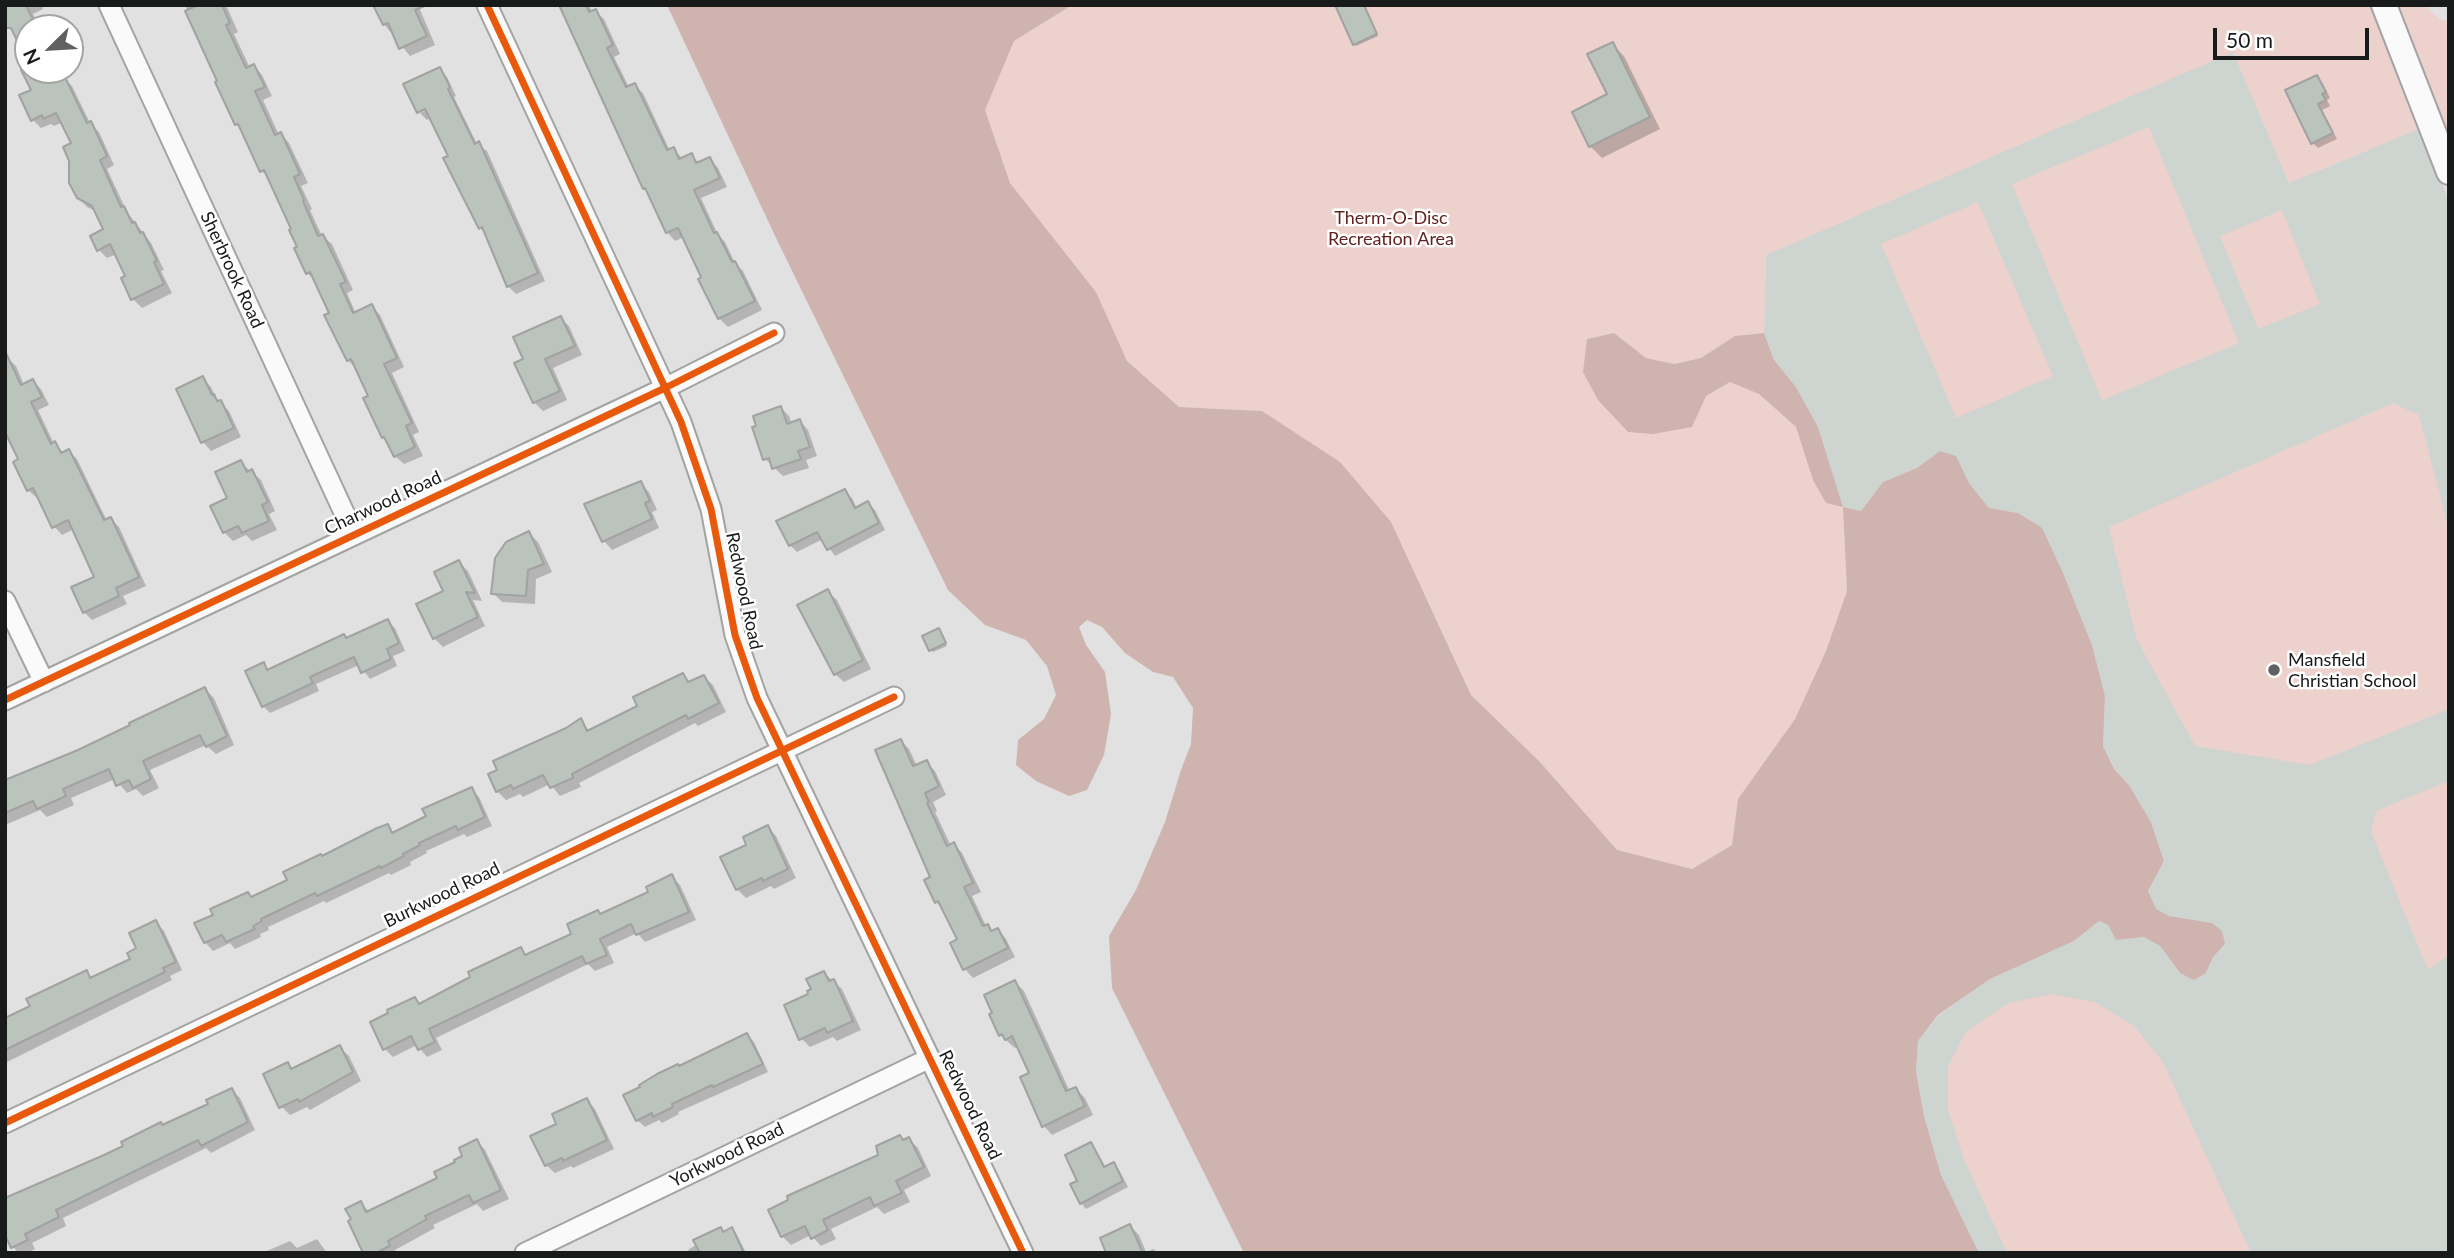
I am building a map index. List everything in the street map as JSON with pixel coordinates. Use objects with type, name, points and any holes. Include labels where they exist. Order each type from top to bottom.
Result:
[{"type":"street","name":"Sherbrook Road","points":[[109,5],[355,534]]},
{"type":"street","name":"Redwood Road","points":[[487,5],[681,422],[711,509],[738,647],[757,698],[1023,1253]]},
{"type":"street","points":[[2384,5],[2449,172]]},
{"type":"street","name":"Charwood Road","points":[[5,700],[665,388],[774,333]]},
{"type":"street","points":[[5,601],[44,682]]},
{"type":"street","name":"Burkwood Road","points":[[5,1123],[894,696]]},
{"type":"street","name":"Yorkwood Road","points":[[525,1253],[930,1058]]},
{"type":"shaded area","points":[[667,5],[1072,5],[1014,41],[985,110],[1010,183],[1096,292],[1127,361],[1179,407],[1262,411],[1340,462],[1391,522],[1471,695],[1540,762],[1617,850],[1692,869],[1732,845],[1738,799],[1795,719],[1826,651],[1847,591],[1843,507],[1861,511],[1883,482],[1917,468],[1940,451],[1956,456],[1969,483],[1989,508],[2018,513],[2042,528],[2063,573],[2092,645],[2105,696],[2103,746],[2114,769],[2129,785],[2151,822],[2164,861],[2148,891],[2156,909],[2169,916],[2212,923],[2222,931],[2225,944],[2213,957],[2206,973],[2194,980],[2180,973],[2160,946],[2144,937],[2116,940],[2108,925],[2099,921],[2074,941],[1990,979],[1938,1015],[1918,1041],[1916,1072],[1924,1116],[1941,1175],[1979,1253],[1244,1253],[1112,988],[1109,936],[1136,890],[1165,822],[1191,744],[1193,708],[1173,677],[1153,672],[1125,653],[1102,627],[1087,620],[1079,627],[1086,645],[1105,672],[1111,714],[1104,755],[1087,790],[1069,796],[1036,781],[1016,765],[1018,740],[1044,719],[1056,695],[1047,666],[1026,640],[985,625],[948,590],[777,240]]},
{"type":"shaded area","name":"Mansfield Christian School","points":[[2233,51],[2289,183],[2421,128],[2449,201],[2449,1253],[1979,1253],[1941,1175],[1924,1116],[1916,1072],[1918,1041],[1939,1015],[1990,979],[2074,941],[2099,921],[2108,925],[2116,940],[2144,937],[2160,946],[2180,973],[2206,973],[2213,957],[2225,944],[2212,923],[2169,916],[2156,910],[2148,891],[2164,861],[2151,822],[2129,785],[2114,769],[2103,746],[2105,696],[2092,645],[2063,573],[2018,513],[1989,508],[1969,483],[1956,457],[1941,451],[1917,468],[1883,482],[1861,511],[1843,507],[1818,427],[1796,387],[1774,360],[1764,333],[1766,255]]},
{"type":"shaded area","points":[[1614,333],[1646,358],[1674,364],[1701,358],[1735,336],[1764,333],[1774,360],[1796,387],[1818,427],[1843,507],[1826,503],[1813,480],[1796,427],[1759,394],[1730,382],[1706,396],[1692,427],[1653,434],[1628,432],[1598,400],[1583,372],[1587,339]]},
{"type":"green space","name":"Therm-O-Disc Recreation Area","points":[[1072,5],[2373,5],[2421,128],[2289,183],[2233,52],[1766,255],[1764,333],[1735,336],[1701,358],[1674,364],[1646,358],[1614,333],[1587,339],[1706,396],[1730,382],[1759,394],[1796,427],[1813,480],[1843,507],[1847,591],[1826,651],[1795,719],[1738,799],[1732,845],[1692,869],[1617,850],[1540,762],[1471,695],[1424,592],[1262,411],[1179,407],[1127,361],[1096,292],[1010,183],[985,110],[1014,41]]},
{"type":"green space","points":[[2396,5],[2427,5],[2440,19],[2449,21],[2449,142]]},
{"type":"green space","points":[[2149,127],[2239,343],[2102,400],[2012,184]]},
{"type":"green space","points":[[1978,202],[2053,376],[1956,418],[1881,244]]},
{"type":"green space","points":[[2282,210],[2320,304],[2258,329],[2220,236]]},
{"type":"green space","points":[[2393,403],[2419,415],[2449,530],[2449,709],[2310,765],[2195,746],[2137,640],[2109,527]]},
{"type":"green space","points":[[2449,781],[2449,955],[2428,970],[2371,832],[2376,811]]},
{"type":"green space","points":[[2052,994],[2095,1002],[2134,1026],[2163,1062],[2251,1253],[2007,1253],[1964,1160],[1948,1110],[1948,1067],[1965,1033],[2008,1003]]},
{"type":"building","points":[[5,5],[26,5],[30,14],[14,14],[14,34],[11,28],[5,28]]},
{"type":"building","points":[[198,5],[222,5],[230,23],[226,25],[246,68],[254,64],[265,87],[255,91],[275,135],[281,132],[300,174],[294,177],[303,201],[318,236],[323,234],[346,282],[340,284],[353,313],[372,304],[397,358],[384,364],[412,423],[406,426],[415,447],[394,457],[363,398],[368,396],[351,359],[347,361],[324,315],[329,313],[310,272],[306,274],[294,248],[297,247],[289,230],[291,229],[264,170],[260,172],[215,82],[217,81],[185,11]]},
{"type":"building","points":[[373,5],[427,5],[415,10],[427,36],[399,49],[388,23],[383,25]]},
{"type":"building","points":[[559,5],[586,5],[589,12],[596,9],[613,45],[607,48],[626,87],[635,83],[667,150],[674,147],[679,159],[692,153],[696,163],[710,157],[720,178],[694,190],[714,233],[717,232],[732,262],[735,261],[755,301],[718,319],[698,279],[701,277],[678,228],[666,233],[645,188],[643,189]]},
{"type":"building","points":[[1335,5],[1364,5],[1377,34],[1353,45]]},
{"type":"building","points":[[1613,42],[1650,117],[1589,147],[1572,112],[1607,94],[1587,54]]},
{"type":"building","points":[[440,67],[475,144],[479,141],[538,273],[507,287],[482,227],[479,229],[443,158],[448,156],[425,109],[417,113],[403,84]]},
{"type":"building","points":[[2317,75],[2326,92],[2322,94],[2326,100],[2318,104],[2333,133],[2311,144],[2285,90]]},
{"type":"building","points":[[28,84],[68,84],[87,123],[91,121],[107,156],[100,160],[121,207],[124,206],[140,233],[143,232],[157,261],[154,262],[164,284],[131,300],[121,278],[125,276],[110,244],[97,251],[90,236],[103,229],[92,206],[77,198],[69,183],[69,161],[63,147],[71,143],[56,113],[43,119],[42,115],[31,121],[19,95],[31,90]]},
{"type":"building","points":[[561,316],[575,346],[545,359],[560,391],[533,403],[514,363],[523,359],[513,337]]},
{"type":"building","points":[[5,351],[21,385],[33,379],[42,397],[31,402],[51,444],[55,441],[61,453],[69,449],[104,520],[111,517],[139,577],[116,588],[119,596],[83,613],[71,587],[94,577],[68,520],[52,528],[33,488],[27,491],[13,462],[18,459],[5,432]]},
{"type":"building","points":[[203,376],[212,395],[214,394],[217,401],[221,400],[234,428],[201,443],[176,389]]},
{"type":"building","points":[[781,406],[787,424],[800,419],[810,447],[798,451],[801,459],[772,469],[769,458],[763,460],[752,427],[756,426],[753,416]]},
{"type":"building","points":[[241,460],[247,472],[252,469],[268,502],[262,505],[269,521],[242,533],[238,526],[223,533],[210,506],[227,498],[215,472]]},
{"type":"building","points":[[641,481],[650,501],[645,503],[652,519],[602,542],[584,504]]},
{"type":"building","points":[[845,489],[855,508],[868,501],[879,523],[827,550],[817,532],[789,546],[776,521]]},
{"type":"building","points":[[529,531],[544,564],[528,570],[526,596],[491,594],[495,558],[506,542]]},
{"type":"building","points":[[459,560],[475,593],[466,592],[478,617],[433,639],[416,604],[443,591],[434,572]]},
{"type":"building","points":[[828,589],[863,660],[834,675],[797,605]]},
{"type":"building","points":[[388,619],[399,643],[387,649],[391,659],[361,673],[354,657],[310,677],[313,683],[262,707],[245,671],[264,662],[267,670],[344,634],[346,638]]},
{"type":"building","points":[[939,628],[946,643],[929,651],[922,636]]},
{"type":"building","points":[[683,673],[688,682],[704,675],[719,703],[688,719],[686,715],[550,788],[543,775],[513,789],[511,785],[496,792],[488,774],[497,770],[493,761],[566,728],[581,718],[587,731],[637,706],[633,697]]},
{"type":"building","points":[[205,687],[227,736],[206,747],[200,735],[143,761],[151,779],[133,788],[129,780],[116,786],[109,769],[63,789],[66,796],[37,809],[33,801],[5,813],[5,780],[78,750]]},
{"type":"building","points":[[901,739],[913,766],[927,760],[939,786],[925,793],[929,802],[927,803],[947,846],[954,842],[973,883],[964,887],[983,926],[988,924],[991,931],[998,928],[1008,948],[963,970],[950,943],[957,939],[924,880],[930,877],[875,750]]},
{"type":"building","points":[[472,787],[485,817],[458,830],[456,826],[419,843],[420,845],[403,854],[404,856],[381,868],[380,866],[317,896],[315,893],[261,919],[262,921],[253,926],[255,929],[226,942],[222,935],[204,943],[194,923],[213,915],[210,909],[248,892],[251,897],[287,880],[283,872],[377,828],[388,824],[392,833],[426,816],[422,809]]},
{"type":"building","points":[[768,825],[788,869],[736,890],[720,857],[746,845],[743,837]]},
{"type":"building","points":[[672,874],[689,912],[636,935],[631,924],[600,939],[607,955],[586,964],[582,956],[429,1029],[435,1042],[418,1050],[411,1036],[383,1050],[370,1022],[388,1013],[387,1010],[415,997],[419,1004],[470,977],[468,972],[521,947],[525,955],[571,934],[567,924],[598,910],[600,914],[648,892],[646,887]]},
{"type":"building","points":[[156,920],[176,962],[163,968],[165,972],[5,1050],[5,1018],[30,1006],[26,999],[87,970],[90,978],[130,959],[127,953],[136,948],[129,933]]},
{"type":"building","points":[[824,971],[829,981],[834,979],[853,1021],[827,1033],[825,1028],[799,1040],[784,1005],[808,994],[807,991],[811,989],[806,979]]},
{"type":"building","points":[[1015,980],[1066,1091],[1076,1087],[1085,1106],[1042,1127],[1020,1077],[1029,1073],[1012,1036],[1005,1040],[1002,1034],[999,1036],[984,995]]},
{"type":"building","points":[[747,1033],[763,1064],[672,1104],[673,1107],[653,1117],[652,1113],[636,1121],[623,1095],[640,1087],[639,1085],[657,1074]]},
{"type":"building","points":[[340,1045],[353,1072],[299,1102],[298,1099],[279,1108],[263,1074],[288,1062],[291,1069]]},
{"type":"building","points":[[232,1088],[248,1122],[201,1146],[198,1140],[56,1210],[59,1217],[25,1234],[28,1240],[11,1248],[5,1235],[5,1198],[123,1146],[121,1142],[161,1122],[162,1125],[208,1104],[206,1100]]},
{"type":"building","points":[[587,1098],[607,1140],[563,1161],[562,1158],[545,1166],[530,1136],[556,1124],[552,1114]]},
{"type":"building","points":[[900,1135],[903,1140],[909,1137],[924,1167],[896,1181],[902,1193],[874,1206],[870,1197],[823,1220],[828,1230],[811,1239],[805,1226],[781,1237],[768,1210],[788,1200],[787,1196],[878,1155],[876,1146]]},
{"type":"building","points":[[477,1139],[501,1190],[473,1203],[469,1195],[425,1216],[427,1219],[388,1241],[390,1246],[376,1253],[363,1253],[345,1209],[361,1201],[366,1212],[437,1178],[434,1172],[455,1162],[454,1160],[462,1156],[459,1148]]},
{"type":"building","points":[[1091,1142],[1104,1167],[1114,1162],[1123,1181],[1080,1204],[1070,1184],[1077,1181],[1065,1155]]},
{"type":"building","points":[[1130,1224],[1143,1253],[1106,1253],[1100,1238]]},
{"type":"building","points":[[721,1227],[723,1232],[732,1227],[744,1253],[700,1253],[693,1240]]},
{"type":"cycle path","points":[[487,5],[681,422],[711,509],[735,635],[757,698],[1023,1253]]},
{"type":"cycle path","points":[[5,700],[665,388],[774,333]]},
{"type":"cycle path","points":[[5,1123],[894,697]]},
{"type":"place","name":"Mansfield Christian School","points":[[2274,670]]}]
